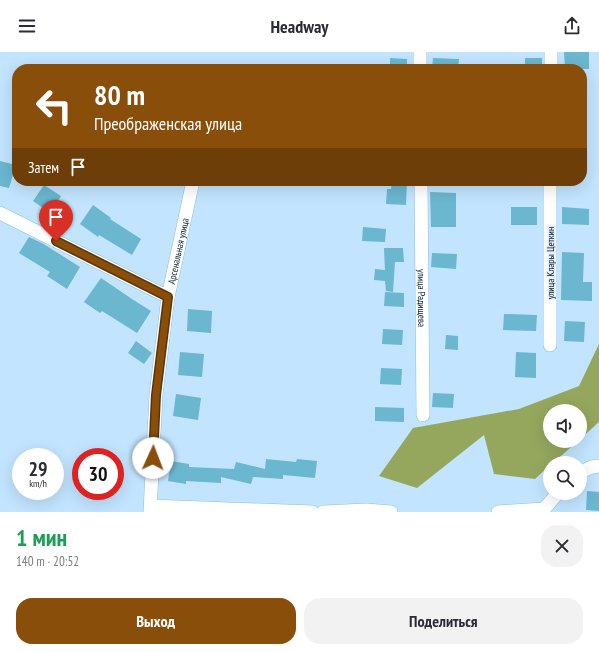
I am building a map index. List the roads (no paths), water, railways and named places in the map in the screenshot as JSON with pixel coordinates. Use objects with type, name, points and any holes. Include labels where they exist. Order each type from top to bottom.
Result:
[{"type":"street","points":[[420,52],[420,64]]},
{"type":"street","points":[[551,52],[551,64]]},
{"type":"street","name":"Арсенальная улица","points":[[150,509],[156,395],[168,297],[193,186]]},
{"type":"street","name":"улица Радищева","points":[[421,186],[423,415]]},
{"type":"street","name":"улица Клары Цеткин","points":[[550,186],[550,345]]},
{"type":"street","points":[[0,212],[168,297]]},
{"type":"street","points":[[587,469],[599,466]]},
{"type":"street","points":[[498,512],[544,511],[553,500]]},
{"type":"street","points":[[150,509],[312,512]]},
{"type":"street","points":[[324,512],[366,510],[391,512]]}]
